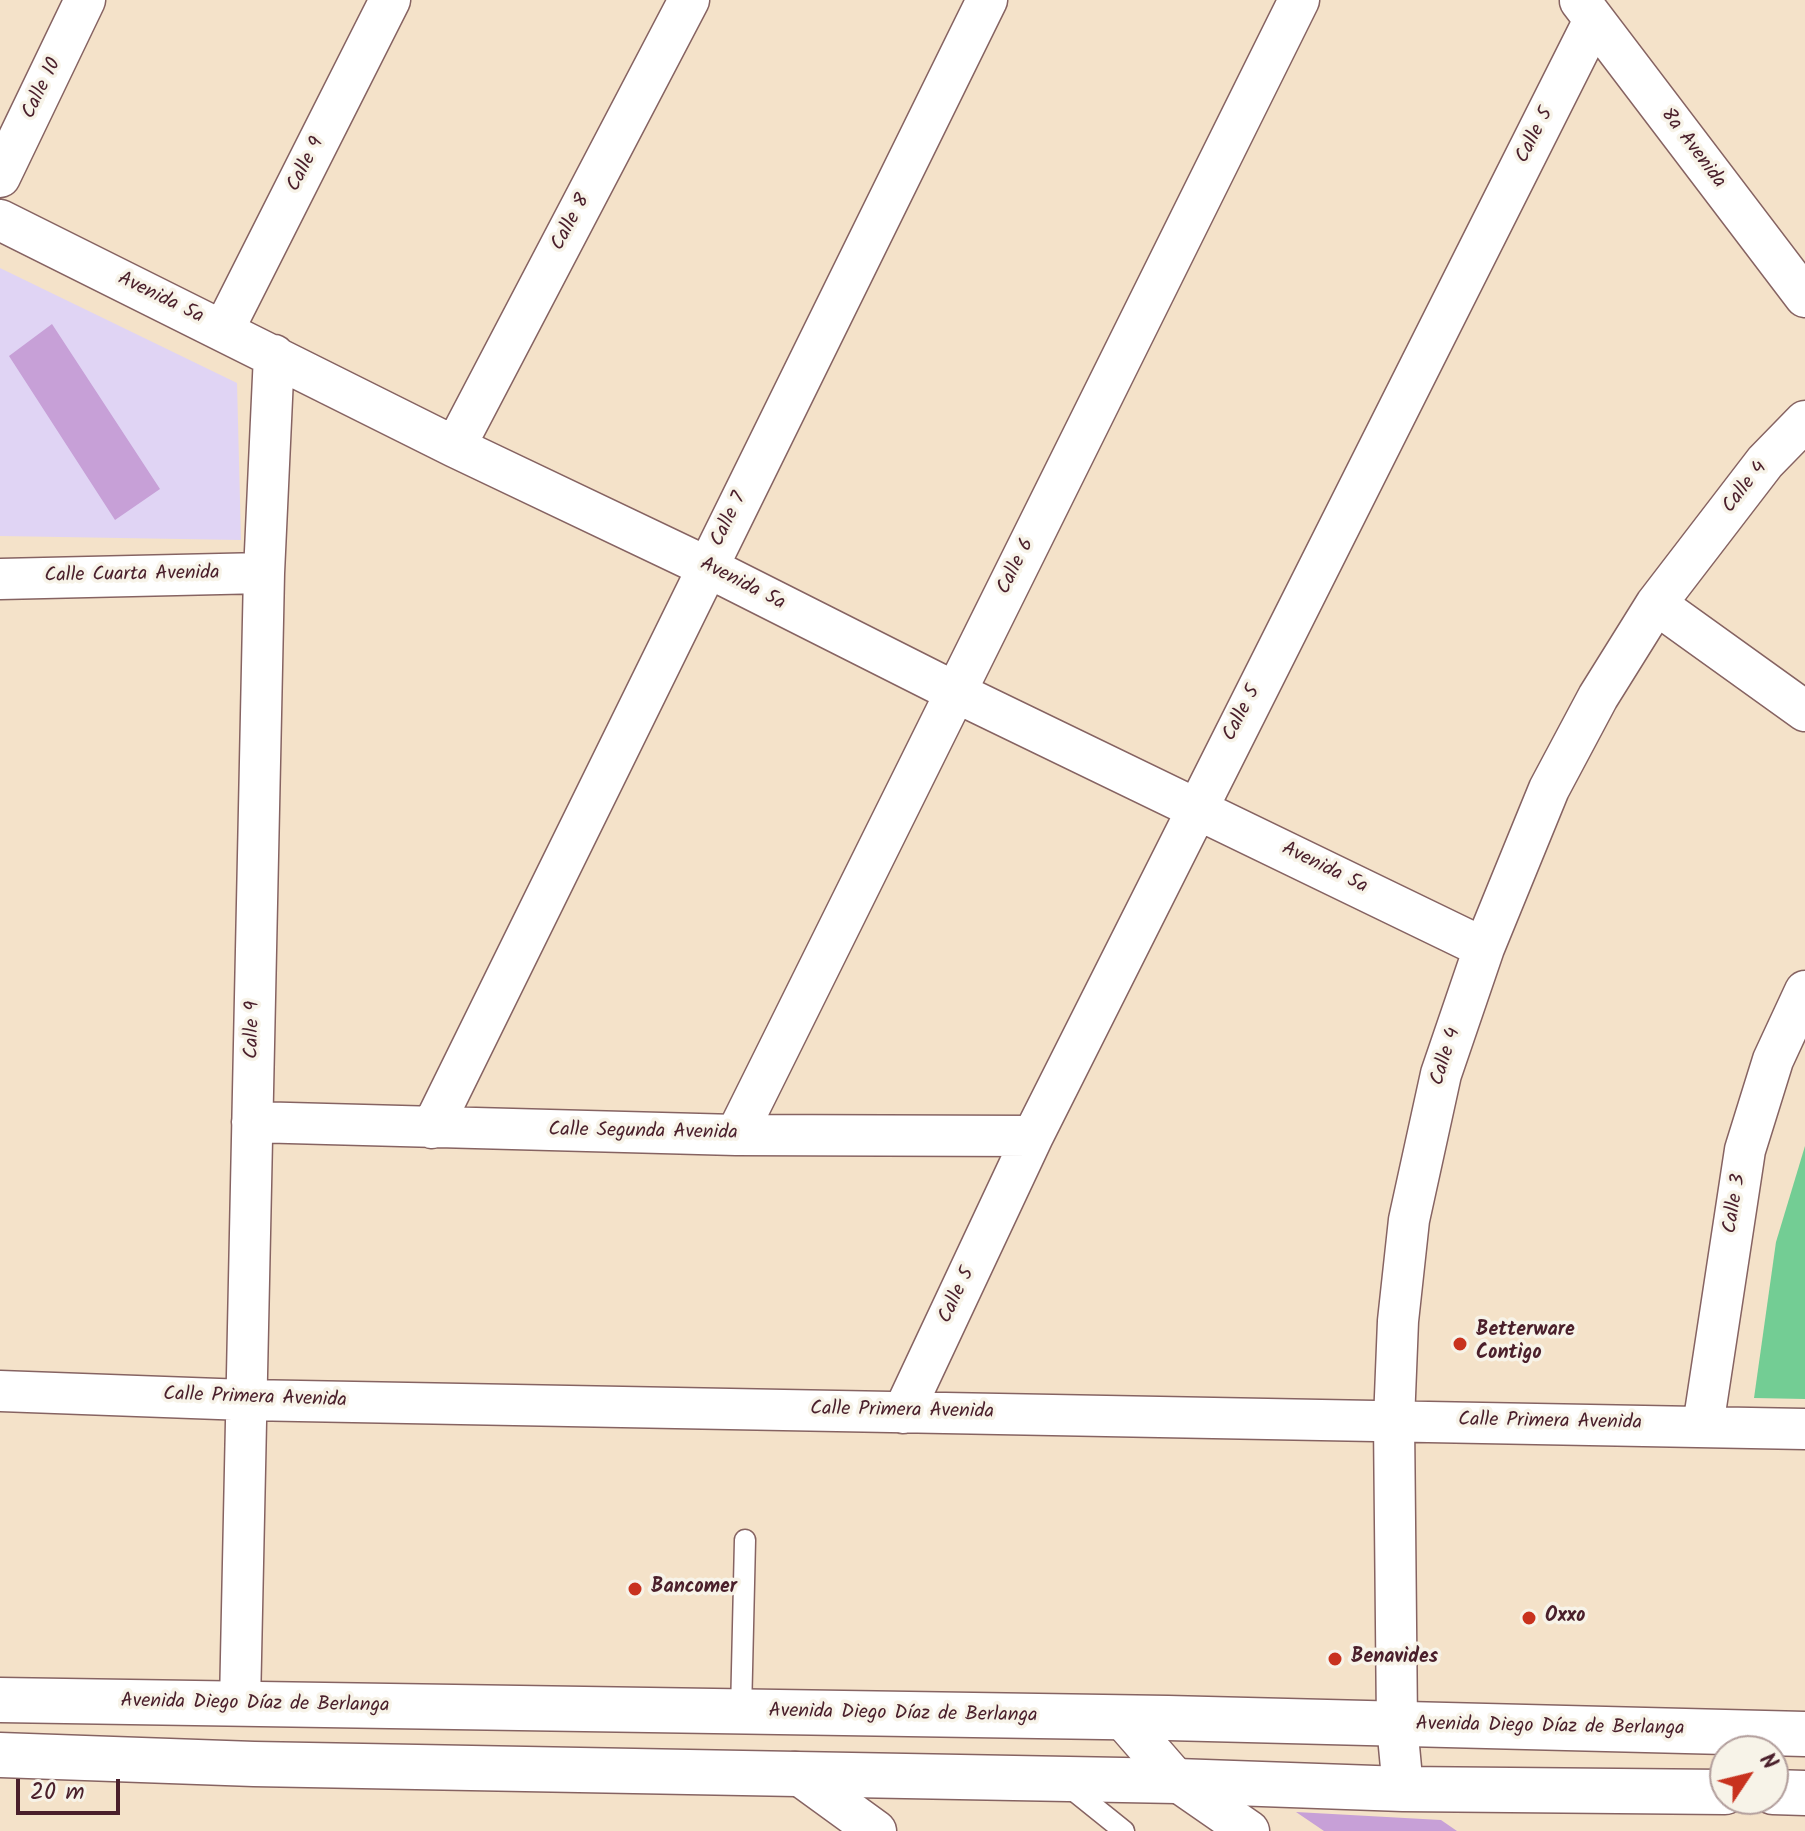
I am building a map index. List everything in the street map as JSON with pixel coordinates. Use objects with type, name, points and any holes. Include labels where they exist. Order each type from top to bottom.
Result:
[{"type":"main road","name":"Avenida Diego Díaz de Berlanga","points":[[0,1700],[1805,1734]]},
{"type":"main road","points":[[0,1755],[270,1764],[1177,1781],[1403,1789],[1709,1792]]},
{"type":"street","name":"Calle 10","points":[[0,177],[85,0]]},
{"type":"street","name":"Calle 9","points":[[224,329],[390,0]]},
{"type":"street","name":"Calle 8","points":[[455,447],[689,0]]},
{"type":"street","name":"Calle 7","points":[[432,1128],[987,0]]},
{"type":"street","name":"Calle 6","points":[[736,1135],[1299,0]]},
{"type":"street","name":"8a Avenida","points":[[1586,10],[1805,297]]},
{"type":"street","name":"Calle 5","points":[[903,1413],[1033,1136],[1586,10]]},
{"type":"street","name":"Avenida 5a","points":[[0,220],[224,329],[455,447],[707,567],[955,692],[1197,806],[1484,948]]},
{"type":"street","name":"Calle 9","points":[[240,1704],[264,573],[274,355]]},
{"type":"street","name":"Calle 4","points":[[1403,1789],[1397,1725],[1394,1421],[1398,1321],[1412,1205],[1441,1074],[1484,948],[1549,789],[1598,697],[1656,604],[1765,462],[1805,421]]},
{"type":"street","name":"Calle Cuarta Avenida","points":[[0,579],[264,573]]},
{"type":"street","points":[[1656,604],[1805,711]]},
{"type":"street","name":"Calle 3","points":[[1703,1426],[1745,1150],[1773,1060],[1805,991]]},
{"type":"street","name":"Calle Segunda Avenida","points":[[252,1122],[736,1135],[1033,1136]]},
{"type":"street","name":"Calle Primera Avenida","points":[[0,1391],[246,1400],[1805,1429]]},
{"type":"street","points":[[1123,1719],[1177,1781],[1249,1831]]},
{"type":"street","points":[[795,1772],[876,1831]]},
{"type":"lane","points":[[741,1713],[745,1540]]},
{"type":"lane","points":[[1058,1779],[1124,1831]]},
{"type":"shaded area","points":[[0,268],[237,383],[241,540],[0,536]]},
{"type":"green space","points":[[1805,1146],[1805,1399],[1754,1398],[1776,1242]]},
{"type":"building","points":[[52,324],[160,489],[115,520],[9,356]]},
{"type":"building","points":[[1296,1812],[1441,1820],[1457,1831],[1324,1831]]},
{"type":"place","name":"Betterware Contigo","points":[[1460,1344]]},
{"type":"place","name":"Bancomer","points":[[635,1589]]},
{"type":"place","name":"Oxxo","points":[[1529,1618]]},
{"type":"place","name":"Benavides","points":[[1335,1659]]}]
